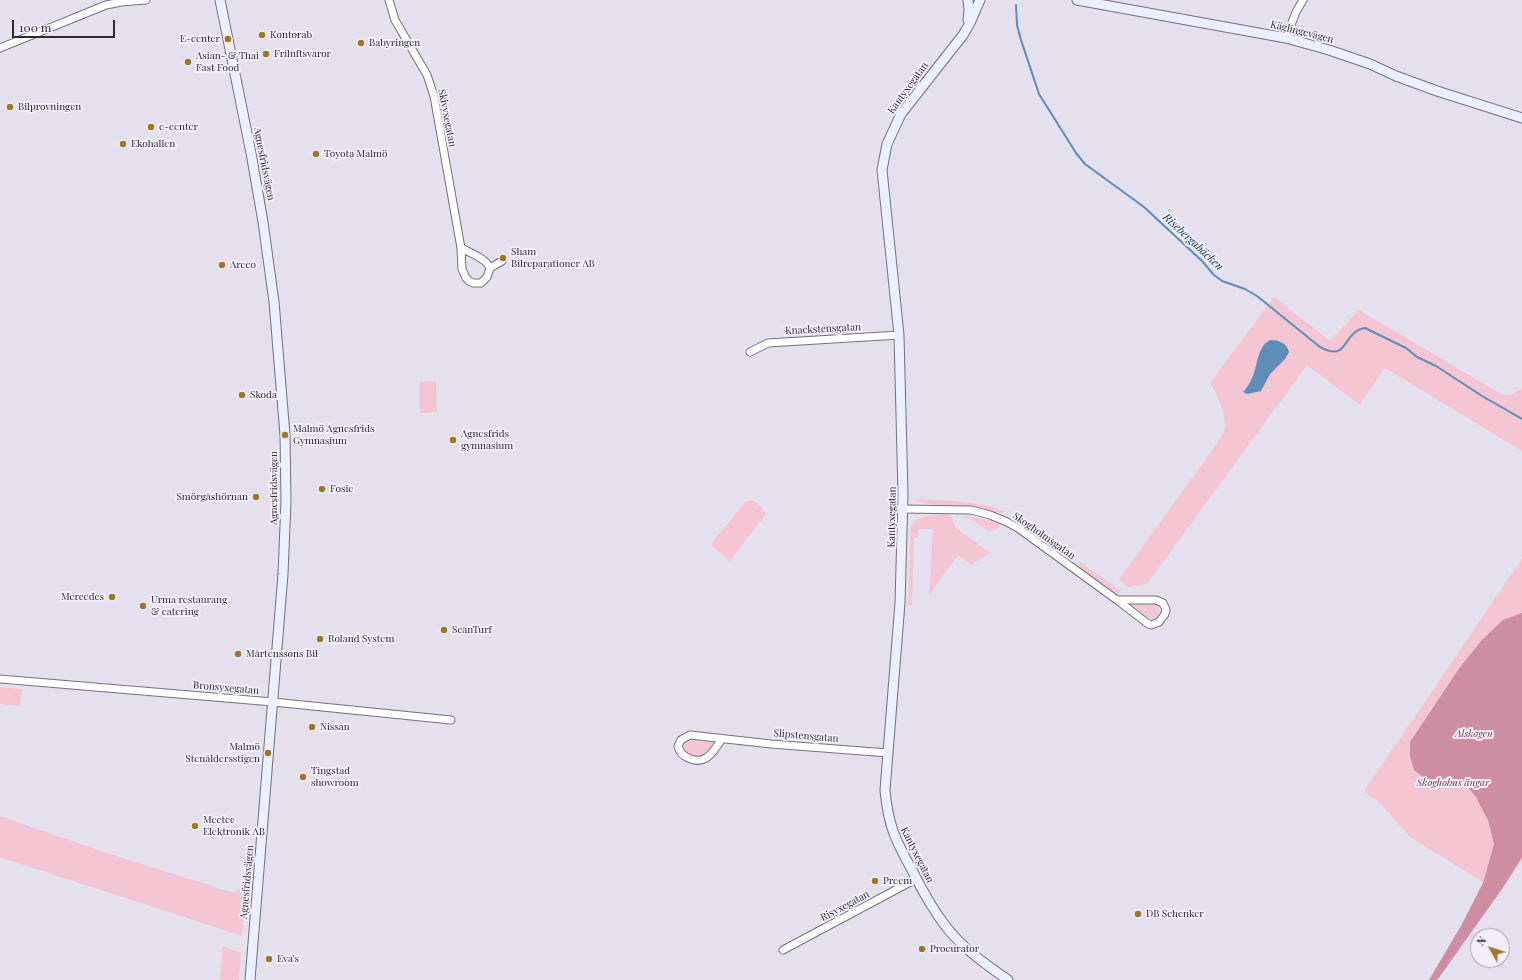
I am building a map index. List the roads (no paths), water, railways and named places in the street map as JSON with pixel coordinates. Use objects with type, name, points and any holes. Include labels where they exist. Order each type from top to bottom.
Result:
[{"type":"main road","name":"Agnesfridsvägen","points":[[220,0],[251,153],[263,222],[274,302],[284,412],[286,501],[280,618],[250,980]]},
{"type":"main road","name":"Kantyxegatan","points":[[963,35],[968,21],[968,0]]},
{"type":"main road","name":"Kantyxegatan","points":[[980,0],[963,35],[901,114],[892,130],[885,151],[882,170],[899,335],[903,509],[900,603],[885,790],[889,822],[897,843],[916,879],[944,926],[972,954],[1008,980]]},
{"type":"main road","name":"Käglingevägen","points":[[1079,0],[1286,38],[1330,50],[1370,64],[1396,76],[1437,91],[1522,118]]},
{"type":"street","points":[[0,48],[106,5],[146,0]]},
{"type":"street","name":"Skivyxegatan","points":[[389,0],[395,20],[428,75],[432,89],[461,248],[462,269],[469,281],[473,283],[481,283],[487,277],[490,268],[502,261]]},
{"type":"street","points":[[1286,38],[1296,12],[1303,0]]},
{"type":"street","points":[[461,248],[483,260],[490,268]]},
{"type":"street","name":"Knackstensgatan","points":[[750,352],[768,343],[899,335]]},
{"type":"street","name":"Skogholmsgatan","points":[[903,509],[971,510],[1008,522],[1147,623],[1151,625],[1159,622],[1165,614],[1165,606],[1163,603],[1156,600],[1117,600]]},
{"type":"street","name":"Bronsyxegatan","points":[[0,679],[273,702],[451,720]]},
{"type":"street","name":"Slipstensgatan","points":[[722,738],[710,755],[702,760],[687,758],[678,750],[681,740],[690,736],[722,738],[888,753]]},
{"type":"street","name":"Risyxegatan","points":[[783,950],[916,879]]},
{"type":"water","points":[[1270,340],[1282,343],[1286,346],[1289,352],[1285,359],[1270,374],[1261,391],[1247,394],[1243,392],[1252,378],[1263,346]]},
{"type":"waterway","name":"Risebergabäcken","points":[[1016,5],[1017,25],[1039,94],[1076,153],[1085,164],[1144,207],[1202,261],[1214,275],[1222,281],[1245,289],[1257,296],[1320,347],[1330,351],[1341,349],[1352,335],[1365,328],[1406,348],[1417,357],[1436,366],[1482,396],[1522,419]]},
{"type":"place","name":"Kontorab","points":[[262,35]]},
{"type":"place","name":"E-center","points":[[228,39]]},
{"type":"place","name":"Babyringen","points":[[361,43]]},
{"type":"place","name":"Friluftsvaror","points":[[266,54]]},
{"type":"place","name":"Asian- & Thai Fast Food","points":[[188,62]]},
{"type":"place","name":"Bilprovningen","points":[[10,107]]},
{"type":"place","name":"e-center","points":[[151,127]]},
{"type":"place","name":"Ekohallen","points":[[123,144]]},
{"type":"place","name":"Toyota Malmö","points":[[316,154]]},
{"type":"place","name":"Sham Bilreparationer AB","points":[[503,258]]},
{"type":"place","name":"Areco","points":[[222,265]]},
{"type":"place","name":"Skoda","points":[[242,395]]},
{"type":"place","name":"Malmö Agnesfrids Gymnasium","points":[[285,435]]},
{"type":"place","name":"Agnesfrids gymnasium","points":[[453,440]]},
{"type":"place","name":"Fosie","points":[[322,489]]},
{"type":"place","name":"Smörgåshörnan","points":[[256,497]]},
{"type":"place","name":"Mercedes","points":[[112,597]]},
{"type":"place","name":"Urma restaurang & catering","points":[[143,606]]},
{"type":"place","name":"ScanTurf","points":[[444,630]]},
{"type":"place","name":"Roland System","points":[[320,639]]},
{"type":"place","name":"Mårtenssons Bil","points":[[238,654]]},
{"type":"place","name":"Nissan","points":[[312,727]]},
{"type":"place","name":"Malmö Stenåldersstigen","points":[[268,753]]},
{"type":"place","name":"Tingstad showroom","points":[[303,777]]},
{"type":"place","name":"Mectec Elektronik AB","points":[[195,826]]},
{"type":"place","name":"Preem","points":[[875,881]]},
{"type":"place","name":"DB Schenker","points":[[1138,914]]},
{"type":"place","name":"Procurator","points":[[922,949]]},
{"type":"place","name":"Eva's","points":[[269,959]]},
{"type":"park label","name":"Alskogen","points":[[1474,734]]},
{"type":"park label","name":"Skogholms ängar","points":[[1453,783]]}]
